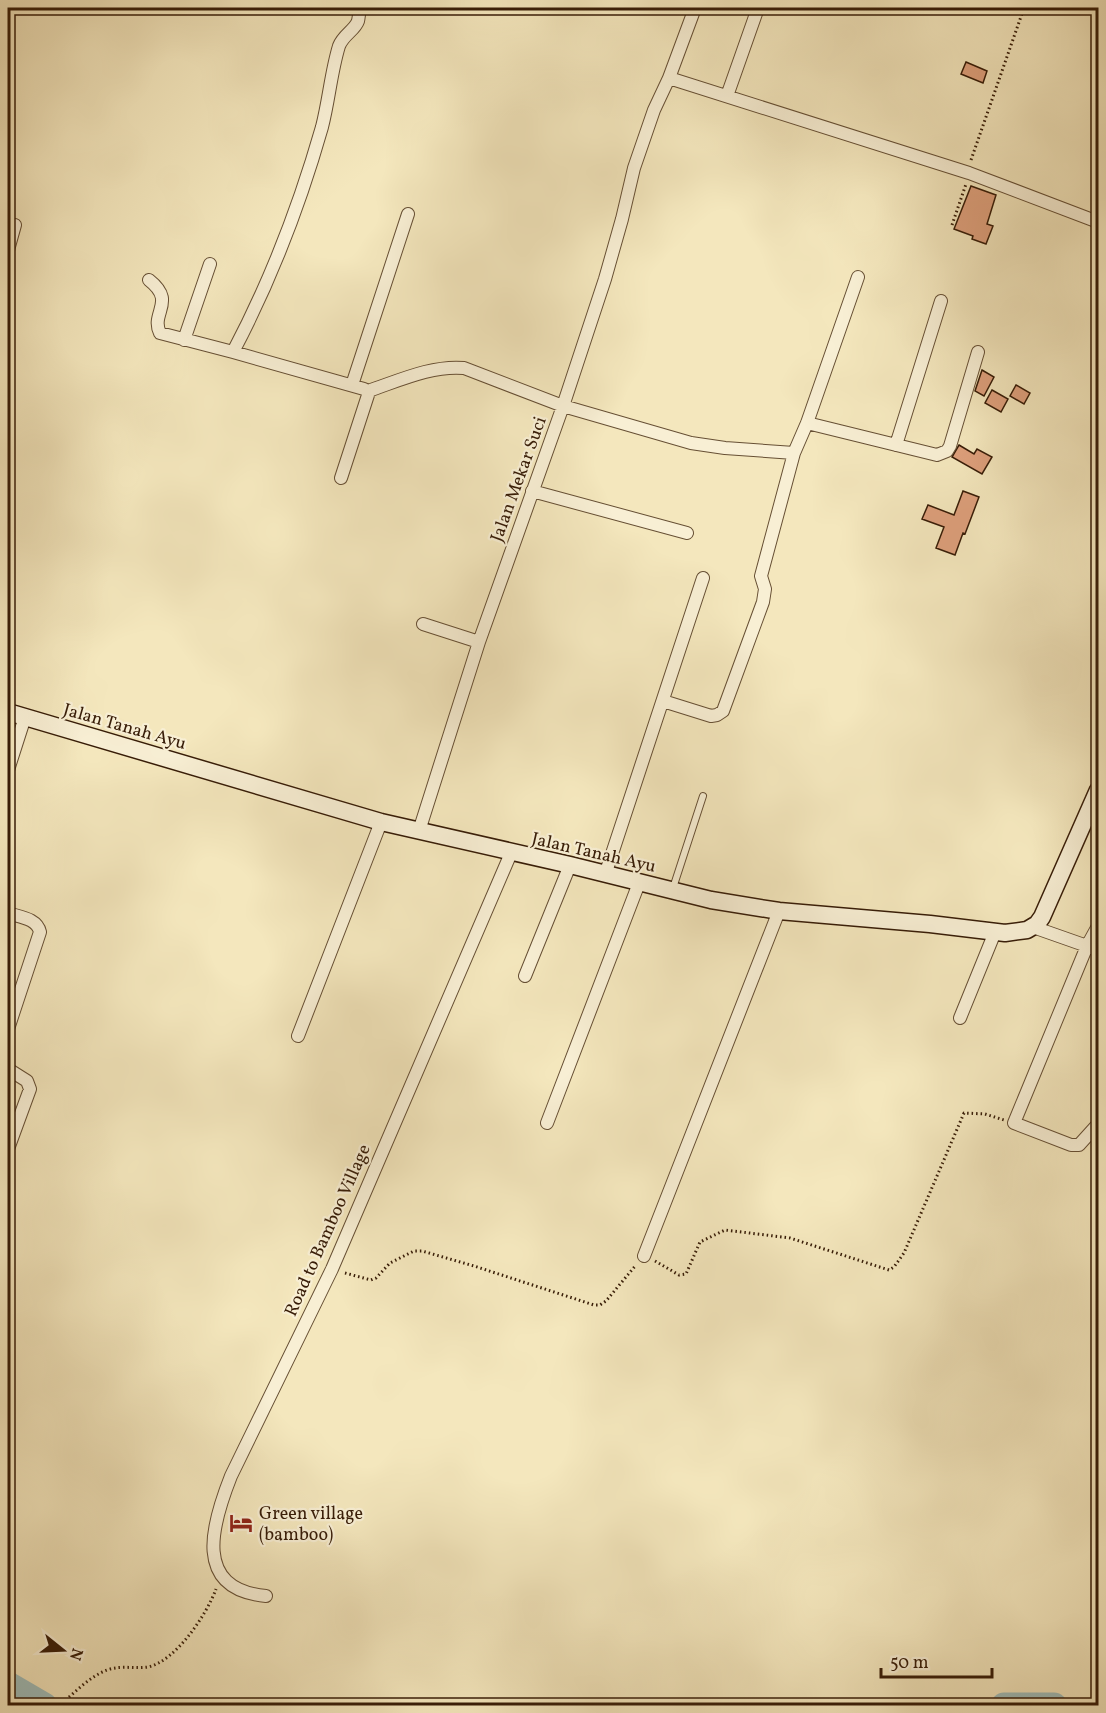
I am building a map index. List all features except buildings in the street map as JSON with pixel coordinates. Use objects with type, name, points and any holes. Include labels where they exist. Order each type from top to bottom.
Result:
[{"type":"street","points":[[233,352],[269,278],[296,207],[322,125],[339,44],[358,22],[360,8]]},
{"type":"street","points":[[149,280],[161,291],[158,331],[164,335],[233,352],[368,391],[424,373],[450,367],[464,368],[563,406],[605,279],[634,168],[654,110],[669,78],[695,8]]},
{"type":"street","points":[[727,96],[758,8]]},
{"type":"street","points":[[669,78],[969,173],[1098,222]]},
{"type":"street","points":[[352,386],[408,214]]},
{"type":"street","points":[[8,250],[15,225]]},
{"type":"street","points":[[184,340],[210,264]]},
{"type":"street","points":[[663,700],[711,716],[717,716],[723,711],[763,602],[765,589],[761,576],[795,453],[858,278]]},
{"type":"street","points":[[896,445],[941,301]]},
{"type":"street","points":[[807,423],[937,455],[947,451],[978,352]]},
{"type":"street","points":[[341,478],[368,391]]},
{"type":"street","name":"Jalan Mekar Suci","points":[[419,831],[479,642],[563,406],[690,443],[795,453]]},
{"type":"street","points":[[532,491],[687,533]]},
{"type":"street","points":[[605,875],[703,578]]},
{"type":"street","points":[[423,624],[479,642]]},
{"type":"street","name":"Jalan Tanah Ayu","points":[[8,712],[381,822],[711,900],[779,911],[995,932],[1018,932],[1033,927]]},
{"type":"street","points":[[8,770],[25,717]]},
{"type":"street","points":[[1093,948],[1033,927],[1048,906],[1098,790]]},
{"type":"street","points":[[298,1036],[381,822]]},
{"type":"street","name":"Road to Bamboo Village","points":[[221,1576],[214,1560],[214,1541],[222,1498],[332,1269],[511,853]]},
{"type":"street","points":[[525,976],[570,865]]},
{"type":"street","points":[[547,1123],[639,884]]},
{"type":"street","points":[[644,1256],[779,911]]},
{"type":"street","points":[[8,913],[33,921],[40,932],[8,1029]]},
{"type":"street","points":[[1098,926],[1093,948],[1014,1122],[1071,1145],[1079,1145],[1098,1124]]},
{"type":"street","points":[[960,1018],[995,932]]},
{"type":"street","points":[[8,1069],[27,1082],[30,1089],[8,1149]]},
{"type":"street","points":[[221,1576],[241,1590],[266,1596]]},
{"type":"lane","points":[[671,891],[703,796]]},
{"type":"path","points":[[952,225],[969,173],[972,155],[1024,8]]},
{"type":"path","points":[[332,1269],[371,1281],[390,1263],[414,1251],[422,1251],[600,1305],[644,1256],[682,1276],[686,1274],[700,1242],[725,1230],[790,1238],[889,1270],[904,1253],[964,1113],[985,1114],[1014,1122]]},
{"type":"path","points":[[59,1706],[95,1676],[116,1668],[148,1667],[162,1662],[196,1627],[221,1576]]},
{"type":"waterway","points":[[8,1685],[44,1706]]},
{"type":"waterway","points":[[1004,1706],[1054,1706]]},
{"type":"place","name":"Green village (bamboo)","points":[[241,1523]]}]
